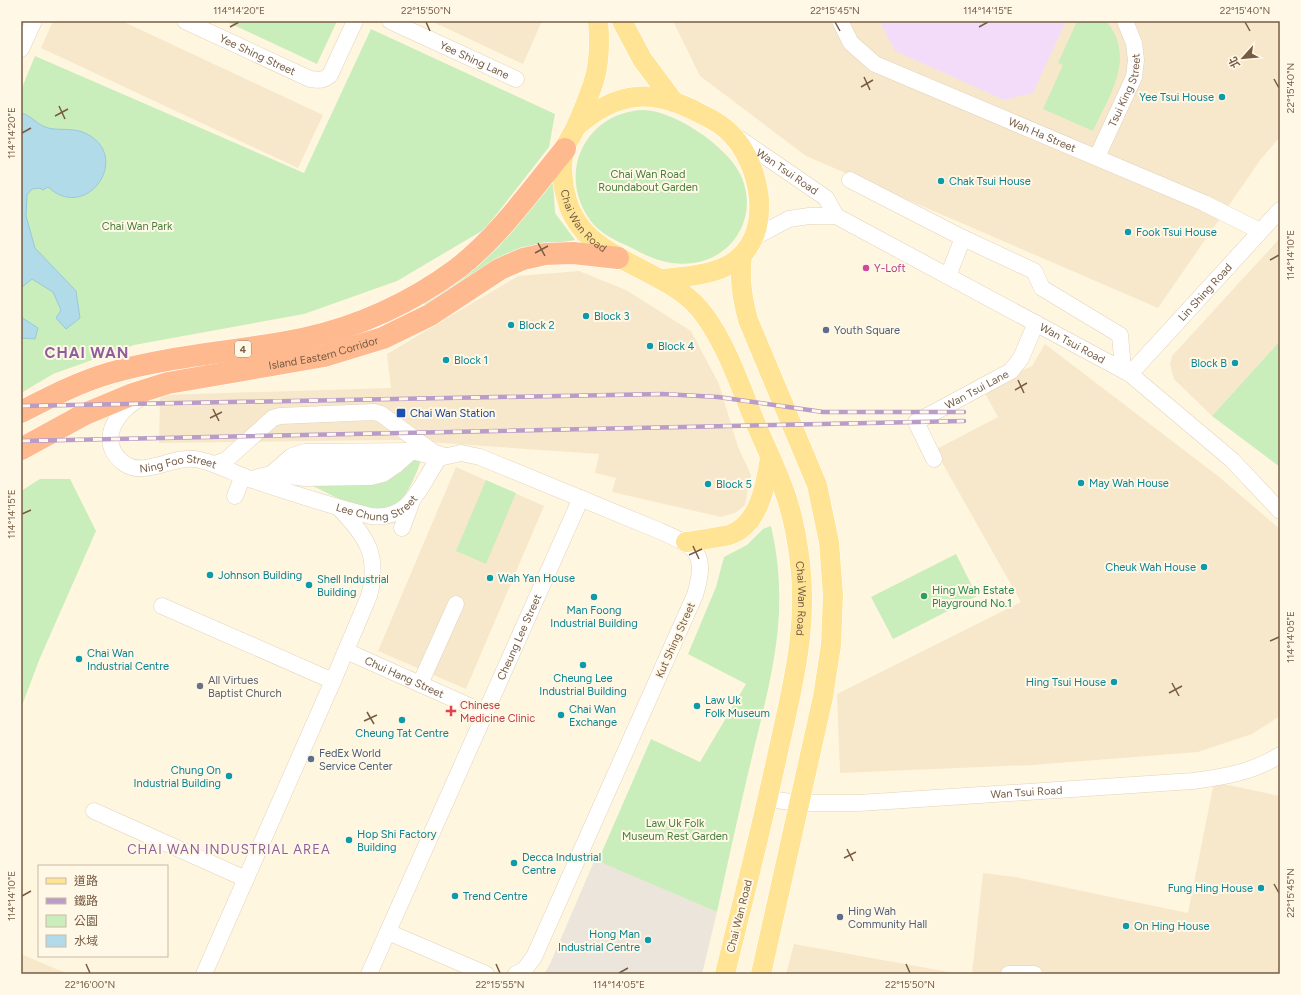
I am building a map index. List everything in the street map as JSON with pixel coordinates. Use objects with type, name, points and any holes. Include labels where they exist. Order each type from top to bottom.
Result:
[{"type":"highway","name":"Island Eastern Corridor","points":[[21,412],[67,389],[110,373],[152,364],[303,339],[342,328],[382,313],[418,294],[458,268],[475,253],[518,207],[565,149]]},
{"type":"highway","name":"Island Eastern Corridor","points":[[21,449],[92,411],[133,394],[168,383],[298,362],[354,348],[383,338],[452,302],[500,269],[534,256],[573,253],[618,258]]},
{"type":"main road","name":"Chai Wan Road","points":[[598,21],[598,67],[594,82],[576,128],[565,149],[562,181],[568,203],[575,219],[594,240],[618,258],[662,278],[682,291],[703,313],[718,335],[782,483],[793,522],[800,563],[802,618],[797,665],[768,799],[725,974]]},
{"type":"main road","name":"Chai Wan Road","points":[[622,21],[642,59],[674,102]]},
{"type":"main road","name":"Chai Wan Road","points":[[576,128],[590,115],[605,106],[624,98],[637,95],[674,102],[707,117],[732,134],[750,162],[757,184],[759,204],[753,238],[742,255],[740,275],[742,296],[748,320],[807,458],[819,493],[829,542],[833,595],[831,645],[823,697],[761,974]]},
{"type":"main road","name":"Chai Wan Road","points":[[662,278],[691,277],[719,268],[742,255]]},
{"type":"main road","points":[[686,542],[730,534],[746,523],[755,512],[760,500],[770,458]]},
{"type":"street","points":[[21,49],[34,21]]},
{"type":"street","name":"Yee Shing Street","points":[[185,21],[310,79],[324,80],[330,75],[355,21]]},
{"type":"street","name":"Yee Shing Lane","points":[[390,21],[516,79]]},
{"type":"street","name":"Wah Ha Street","points":[[840,21],[851,43],[875,64],[1204,203],[1260,231]]},
{"type":"street","name":"Tsui King Street","points":[[1097,157],[1134,77],[1136,60],[1134,43],[1125,21]]},
{"type":"street","name":"Wan Tsui Road","points":[[732,134],[826,198],[836,216]]},
{"type":"street","points":[[850,180],[963,238],[1034,271],[1042,288],[1120,335],[1126,371]]},
{"type":"street","name":"Lin Shing Road","points":[[1126,371],[1280,210]]},
{"type":"street","name":"Wan Tsui Road","points":[[753,238],[789,219],[810,216],[836,216],[1126,371],[1232,460],[1280,511]]},
{"type":"street","points":[[948,276],[963,238]]},
{"type":"street","name":"Wan Tsui Lane","points":[[934,459],[916,422],[1011,371],[1021,358],[1036,323]]},
{"type":"street","name":"Ning Foo Street","points":[[168,383],[127,406],[118,415],[111,433],[111,441],[116,454],[126,465],[140,468],[182,458],[196,459],[215,464],[247,478],[339,508]]},
{"type":"street","points":[[215,464],[226,460],[273,418],[280,416],[374,412],[381,414],[442,457]]},
{"type":"street","name":"Kut Shing Street","points":[[442,457],[460,448],[481,451],[581,498],[686,542],[693,547],[699,557],[701,569],[695,595],[534,957],[524,970],[516,974]]},
{"type":"street","points":[[235,496],[247,478],[276,470],[292,456],[305,452],[412,451],[442,457]]},
{"type":"street","points":[[276,470],[305,478],[371,477],[383,474],[412,451]]},
{"type":"street","name":"Lee Chung Street","points":[[339,508],[383,518],[392,516],[412,502],[442,457]]},
{"type":"street","name":"Cheung Lee Street","points":[[369,974],[581,498]]},
{"type":"street","points":[[402,528],[412,502]]},
{"type":"street","name":"Lee Chung Street","points":[[204,974],[333,682],[369,596],[373,582],[372,554],[364,536],[339,508]]},
{"type":"street","points":[[420,684],[456,604]]},
{"type":"street","points":[[162,606],[333,682]]},
{"type":"street","name":"Chui Hang Street","points":[[346,651],[485,713]]},
{"type":"street","name":"Wan Tsui Road","points":[[768,799],[799,803],[859,803],[1193,781],[1242,772],[1262,765],[1280,755]]},
{"type":"street","points":[[94,811],[246,879]]},
{"type":"street","points":[[388,932],[486,974]]},
{"type":"street","points":[[1009,974],[1034,974]]},
{"type":"shaded area","points":[[53,21],[122,21],[323,115],[298,168],[41,48]]},
{"type":"shaded area","points":[[431,21],[542,21],[523,64]]},
{"type":"shaded area","points":[[673,21],[1280,21],[1280,137],[1261,159],[1158,308],[806,156],[700,76]]},
{"type":"shaded area","points":[[879,21],[1066,21],[1033,93],[1004,100],[895,51]]},
{"type":"shaded area","points":[[1280,238],[1280,341],[1212,416],[1174,379],[1170,365],[1172,356]]},
{"type":"shaded area","points":[[579,271],[626,290],[691,331],[719,384],[738,447],[751,475],[745,505],[735,513],[721,517],[612,492],[616,478],[595,473],[599,454],[397,440],[159,443],[160,395],[391,388],[387,354],[518,276]]},
{"type":"shaded area","points":[[1045,344],[1218,476],[1280,529],[1280,716],[1252,734],[1198,752],[1033,765],[840,773],[837,694],[1021,602],[935,450],[998,417],[982,388],[1032,366]]},
{"type":"shaded area","name":"Wah Yan House","points":[[456,467],[544,506],[466,689],[378,651]]},
{"type":"shaded area","points":[[1214,782],[1280,796],[1280,974],[972,974],[983,873],[1015,877],[1188,913]]},
{"type":"shaded area","name":"Hong Man Industrial Centre","points":[[595,859],[717,912],[702,974],[544,974],[550,964]]},
{"type":"shaded area","points":[[794,944],[960,974],[786,974]]},
{"type":"shaded area","points":[[21,954],[68,974],[21,974]]},
{"type":"green space","points":[[225,21],[337,21],[317,64]]},
{"type":"green space","points":[[1077,21],[1106,21],[1115,35],[1119,48],[1120,62],[1117,76],[1093,131],[1043,109],[1063,65],[1058,63]]},
{"type":"green space","name":"Chai Wan Park","points":[[371,29],[555,114],[549,147],[485,229],[397,281],[304,314],[134,345],[53,374],[21,393],[21,90],[35,56],[304,173]]},
{"type":"green space","name":"Chai Wan Road Roundabout Garden","points":[[643,110],[669,116],[683,122],[697,131],[722,151],[739,172],[745,187],[747,202],[745,216],[740,230],[732,242],[722,252],[708,259],[685,264],[661,261],[646,255],[615,240],[594,225],[580,202],[576,183],[577,165],[582,148],[592,133],[606,121],[623,113]]},
{"type":"green space","points":[[553,178],[555,213],[575,240],[519,251],[427,307],[423,303],[499,246]]},
{"type":"green space","points":[[1280,341],[1280,467],[1212,416]]},
{"type":"green space","points":[[412,460],[421,460],[413,481],[399,503],[394,508],[389,510],[371,510],[350,504],[313,486],[374,482]]},
{"type":"green space","points":[[40,479],[70,479],[96,531],[40,658],[21,708],[21,491]]},
{"type":"green space","points":[[486,480],[516,493],[486,564],[456,551]]},
{"type":"green space","name":"Law Uk Folk Museum Rest Garden","points":[[771,526],[777,558],[779,588],[779,617],[776,645],[765,702],[717,912],[598,861],[651,739],[700,762],[746,684],[688,654],[716,587],[724,557],[747,545],[763,529]]},
{"type":"green space","name":"Hing Wah Estate Playground No.1","points":[[956,554],[977,596],[893,639],[871,597]]},
{"type":"water","points":[[21,113],[48,128],[72,130],[87,134],[100,144],[105,157],[105,170],[99,183],[89,192],[77,197],[63,196],[48,187],[43,190],[40,188],[32,189],[27,195],[26,216],[35,248],[76,291],[80,318],[66,329],[56,318],[61,310],[53,292],[32,279],[21,288]]},
{"type":"water","points":[[21,317],[38,328],[35,339],[21,338]]},
{"type":"railway","points":[[21,406],[662,394],[718,397],[823,412],[964,412]]},
{"type":"railway","points":[[21,441],[964,421]]},
{"type":"place","name":"Yee Tsui House","points":[[1222,97]]},
{"type":"place","name":"Chak Tsui House","points":[[941,181]]},
{"type":"place","name":"Fook Tsui House","points":[[1128,232]]},
{"type":"place","name":"Y-Loft","points":[[866,268]]},
{"type":"place","name":"Block 3","points":[[586,316]]},
{"type":"place","name":"Block 2","points":[[511,325]]},
{"type":"place","name":"Youth Square","points":[[826,330]]},
{"type":"place","name":"Block 4","points":[[650,346]]},
{"type":"place","name":"Block 1","points":[[446,360]]},
{"type":"place","name":"Block B","points":[[1235,363]]},
{"type":"place","name":"Chai Wan Station","points":[[401,413]]},
{"type":"place","name":"May Wah House","points":[[1081,483]]},
{"type":"place","name":"Block 5","points":[[708,484]]},
{"type":"place","name":"Cheuk Wah House","points":[[1204,567]]},
{"type":"place","name":"Johnson Building","points":[[210,575]]},
{"type":"place","name":"Wah Yan House","points":[[490,578]]},
{"type":"place","name":"Shell Industrial Building","points":[[309,585]]},
{"type":"place","name":"Hing Wah Estate Playground No.1","points":[[924,596]]},
{"type":"place","name":"Man Foong Industrial Building","points":[[594,597]]},
{"type":"place","name":"Chai Wan Industrial Centre","points":[[79,659]]},
{"type":"place","name":"Cheung Lee Industrial Building","points":[[583,665]]},
{"type":"place","name":"Hing Tsui House","points":[[1114,682]]},
{"type":"place","name":"All Virtues Baptist Church","points":[[200,686]]},
{"type":"place","name":"Law Uk Folk Museum","points":[[697,706]]},
{"type":"place","name":"Chinese Medicine Clinic","points":[[451,711]]},
{"type":"place","name":"Chai Wan Exchange","points":[[561,715]]},
{"type":"place","name":"Cheung Tat Centre","points":[[402,720]]},
{"type":"place","name":"FedEx World Service Center","points":[[311,759]]},
{"type":"place","name":"Chung On Industrial Building","points":[[229,776]]},
{"type":"place","name":"Hop Shi Factory Building","points":[[349,840]]},
{"type":"place","name":"Decca Industrial Centre","points":[[514,863]]},
{"type":"place","name":"Fung Hing House","points":[[1261,888]]},
{"type":"place","name":"Trend Centre","points":[[455,896]]},
{"type":"place","name":"Hing Wah Community Hall","points":[[840,917]]},
{"type":"place","name":"On Hing House","points":[[1126,926]]},
{"type":"place","name":"Hong Man Industrial Centre","points":[[648,940]]},
{"type":"district","name":"CHAI WAN","points":[[87,353]]},
{"type":"district","name":"CHAI WAN INDUSTRIAL AREA","points":[[229,849]]}]
